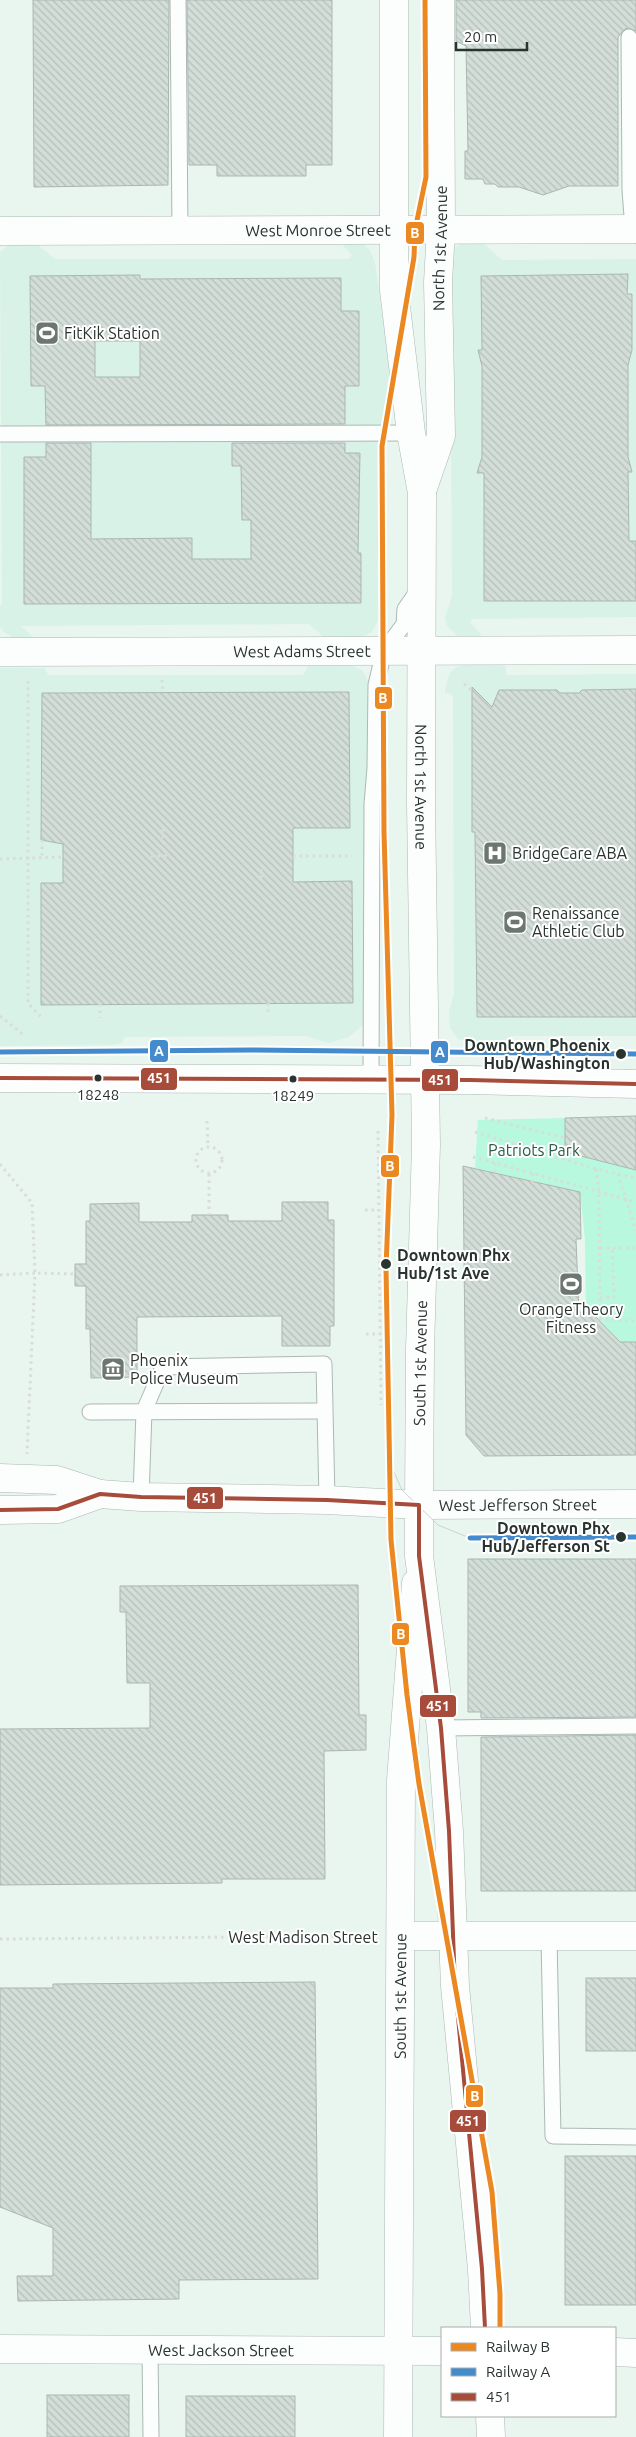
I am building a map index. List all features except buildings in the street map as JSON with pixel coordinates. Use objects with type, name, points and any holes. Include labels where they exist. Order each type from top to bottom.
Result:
[{"type":"main road","name":"North 1st Avenue","points":[[394,0],[394,290],[411,433],[422,492],[420,588],[424,1080]]},
{"type":"main road","name":"North 1st Avenue","points":[[422,492],[441,436],[438,282],[441,230],[440,0]]},
{"type":"main road","name":"West Monroe Street","points":[[0,231],[635,231]]},
{"type":"main road","name":"West Adams Street","points":[[0,652],[636,650]]},
{"type":"main road","points":[[0,1078],[424,1080],[636,1084]]},
{"type":"main road","name":"South 1st Avenue","points":[[398,2437],[402,1936],[401,1780],[419,1556],[420,1349],[426,1170],[424,1080]]},
{"type":"main road","name":"West Jefferson Street","points":[[0,1478],[57,1480],[100,1494],[141,1497],[327,1500],[419,1505],[636,1504]]},
{"type":"main road","name":"West Jefferson Street","points":[[0,1510],[58,1509],[100,1494]]},
{"type":"main road","name":"South 1st Avenue","points":[[419,1556],[441,1728],[449,1831],[452,1937],[485,2327]]},
{"type":"main road","name":"West Madison Street","points":[[402,1936],[636,1936]]},
{"type":"main road","name":"West Jackson Street","points":[[0,2349],[434,2351]]},
{"type":"main road","points":[[616,2352],[636,2353]]},
{"type":"main road","points":[[490,2417],[491,2437]]},
{"type":"lane","points":[[178,0],[180,231]]},
{"type":"lane","points":[[630,38],[635,231]]},
{"type":"lane","points":[[0,434],[411,433]]},
{"type":"lane","points":[[371,1081],[372,804],[375,768],[376,685],[384,651],[404,624],[405,609],[420,588]]},
{"type":"lane","points":[[141,1497],[144,1411],[163,1367],[324,1364],[327,1500]]},
{"type":"lane","points":[[90,1412],[324,1411]]},
{"type":"lane","points":[[441,1728],[636,1726]]},
{"type":"lane","points":[[549,1937],[552,2136],[636,2137]]},
{"type":"lane","points":[[150,2350],[151,2437]]},
{"type":"path","points":[[162,680],[163,692]]},
{"type":"path","points":[[28,681],[28,1003],[42,1018]]},
{"type":"path","points":[[464,684],[472,691]]},
{"type":"path","points":[[163,829],[164,856]]},
{"type":"path","points":[[42,840],[42,856]]},
{"type":"path","points":[[0,859],[28,856],[63,857]]},
{"type":"path","points":[[151,856],[170,856]]},
{"type":"path","points":[[293,856],[359,856]]},
{"type":"path","points":[[261,869],[261,882]]},
{"type":"path","points":[[102,871],[102,883]]},
{"type":"path","points":[[268,1003],[268,1016]]},
{"type":"path","points":[[100,1004],[100,1018]]},
{"type":"path","points":[[0,1016],[25,1036]]},
{"type":"path","points":[[485,1118],[565,1138]]},
{"type":"path","points":[[207,1121],[208,1147]]},
{"type":"path","points":[[378,1130],[381,1405]]},
{"type":"path","points":[[474,1132],[596,1169],[636,1178]]},
{"type":"path","points":[[208,1147],[219,1150],[223,1162],[216,1172],[209,1174],[201,1171],[196,1160],[200,1150],[208,1147]]},
{"type":"path","points":[[473,1157],[636,1202]]},
{"type":"path","points":[[495,1163],[495,1174]]},
{"type":"path","points":[[0,1164],[32,1203],[35,1273],[27,1458]]},
{"type":"path","points":[[596,1169],[599,1192],[600,1319],[636,1321]]},
{"type":"path","points":[[209,1174],[209,1215]]},
{"type":"path","points":[[532,1174],[532,1182]]},
{"type":"path","points":[[618,1174],[636,1231]]},
{"type":"path","points":[[365,1210],[378,1210]]},
{"type":"path","points":[[600,1248],[636,1248]]},
{"type":"path","points":[[600,1298],[614,1298],[612,1248]]},
{"type":"path","points":[[0,1275],[35,1273],[75,1274]]},
{"type":"path","points":[[366,1334],[380,1334]]},
{"type":"path","name":"West Madison Street","points":[[0,1940],[402,1936]]},
{"type":"shaded area","points":[[32,240],[55,259],[349,259],[352,255],[341,243],[359,241],[370,250],[375,263],[390,368],[380,453],[380,617],[372,632],[362,637],[325,638],[309,624],[21,626],[35,639],[15,639],[4,632],[0,627],[0,605],[2,605],[0,252],[12,242]]},
{"type":"shaded area","points":[[480,240],[502,260],[636,259],[636,617],[472,619],[470,622],[481,634],[472,638],[458,636],[447,626],[445,618],[452,596],[450,258],[455,248],[463,242]]},
{"type":"shaded area","points":[[464,665],[505,665],[507,675],[636,674],[636,1036],[512,1036],[501,1043],[466,1042],[457,1038],[450,1028],[449,1012],[454,994],[453,697],[451,694],[445,693],[445,688],[450,673],[455,668]]},
{"type":"shaded area","points":[[308,666],[353,666],[363,671],[368,681],[366,1019],[363,1025],[349,1037],[328,1043],[306,1036],[125,1037],[122,1043],[112,1045],[0,1046],[0,668],[45,668],[48,675],[303,675]]},
{"type":"green space","name":"Patriots Park","points":[[565,1118],[565,1152],[636,1170],[636,1342],[610,1342],[610,1331],[592,1311],[586,1310],[585,1239],[580,1192],[475,1168],[478,1120]]},
{"type":"tram line","points":[[389,1461],[402,1490],[438,1525],[470,1538]]},
{"type":"rail line","name":"B","points":[[425,0],[426,177],[415,230],[414,257],[382,446],[384,832],[392,1115],[386,1268],[391,1540],[407,1695],[419,1784],[492,2192],[500,2294],[500,2327]]},
{"type":"rail line","name":"A","points":[[0,1052],[252,1050],[636,1054]]},
{"type":"rail line","name":"A","points":[[470,1538],[636,1537]]},
{"type":"transit line","name":"451","points":[[0,1078],[470,1080],[636,1084]]},
{"type":"transit line","name":"451","points":[[0,1510],[58,1509],[100,1494],[141,1497],[327,1500],[419,1505],[419,1556],[441,1728],[449,1831],[455,1986],[482,2269],[485,2327]]},
{"type":"place","name":"FitKik Station","points":[[47,333]]},
{"type":"place","name":"BridgeCare ABA","points":[[495,853]]},
{"type":"place","name":"Renaissance Athletic Club","points":[[515,922]]},
{"type":"place","name":"Downtown Phoenix Hub/Washington","points":[[621,1054]]},
{"type":"place","name":"18248","points":[[98,1078]]},
{"type":"place","name":"18249","points":[[293,1079]]},
{"type":"place","name":"Downtown Phx Hub/1st Ave","points":[[386,1264]]},
{"type":"place","name":"OrangeTheory Fitness","points":[[571,1284]]},
{"type":"place","name":"Phoenix Police Museum","points":[[113,1369]]},
{"type":"place","name":"Downtown Phx Hub/Jefferson St","points":[[621,1537]]}]
